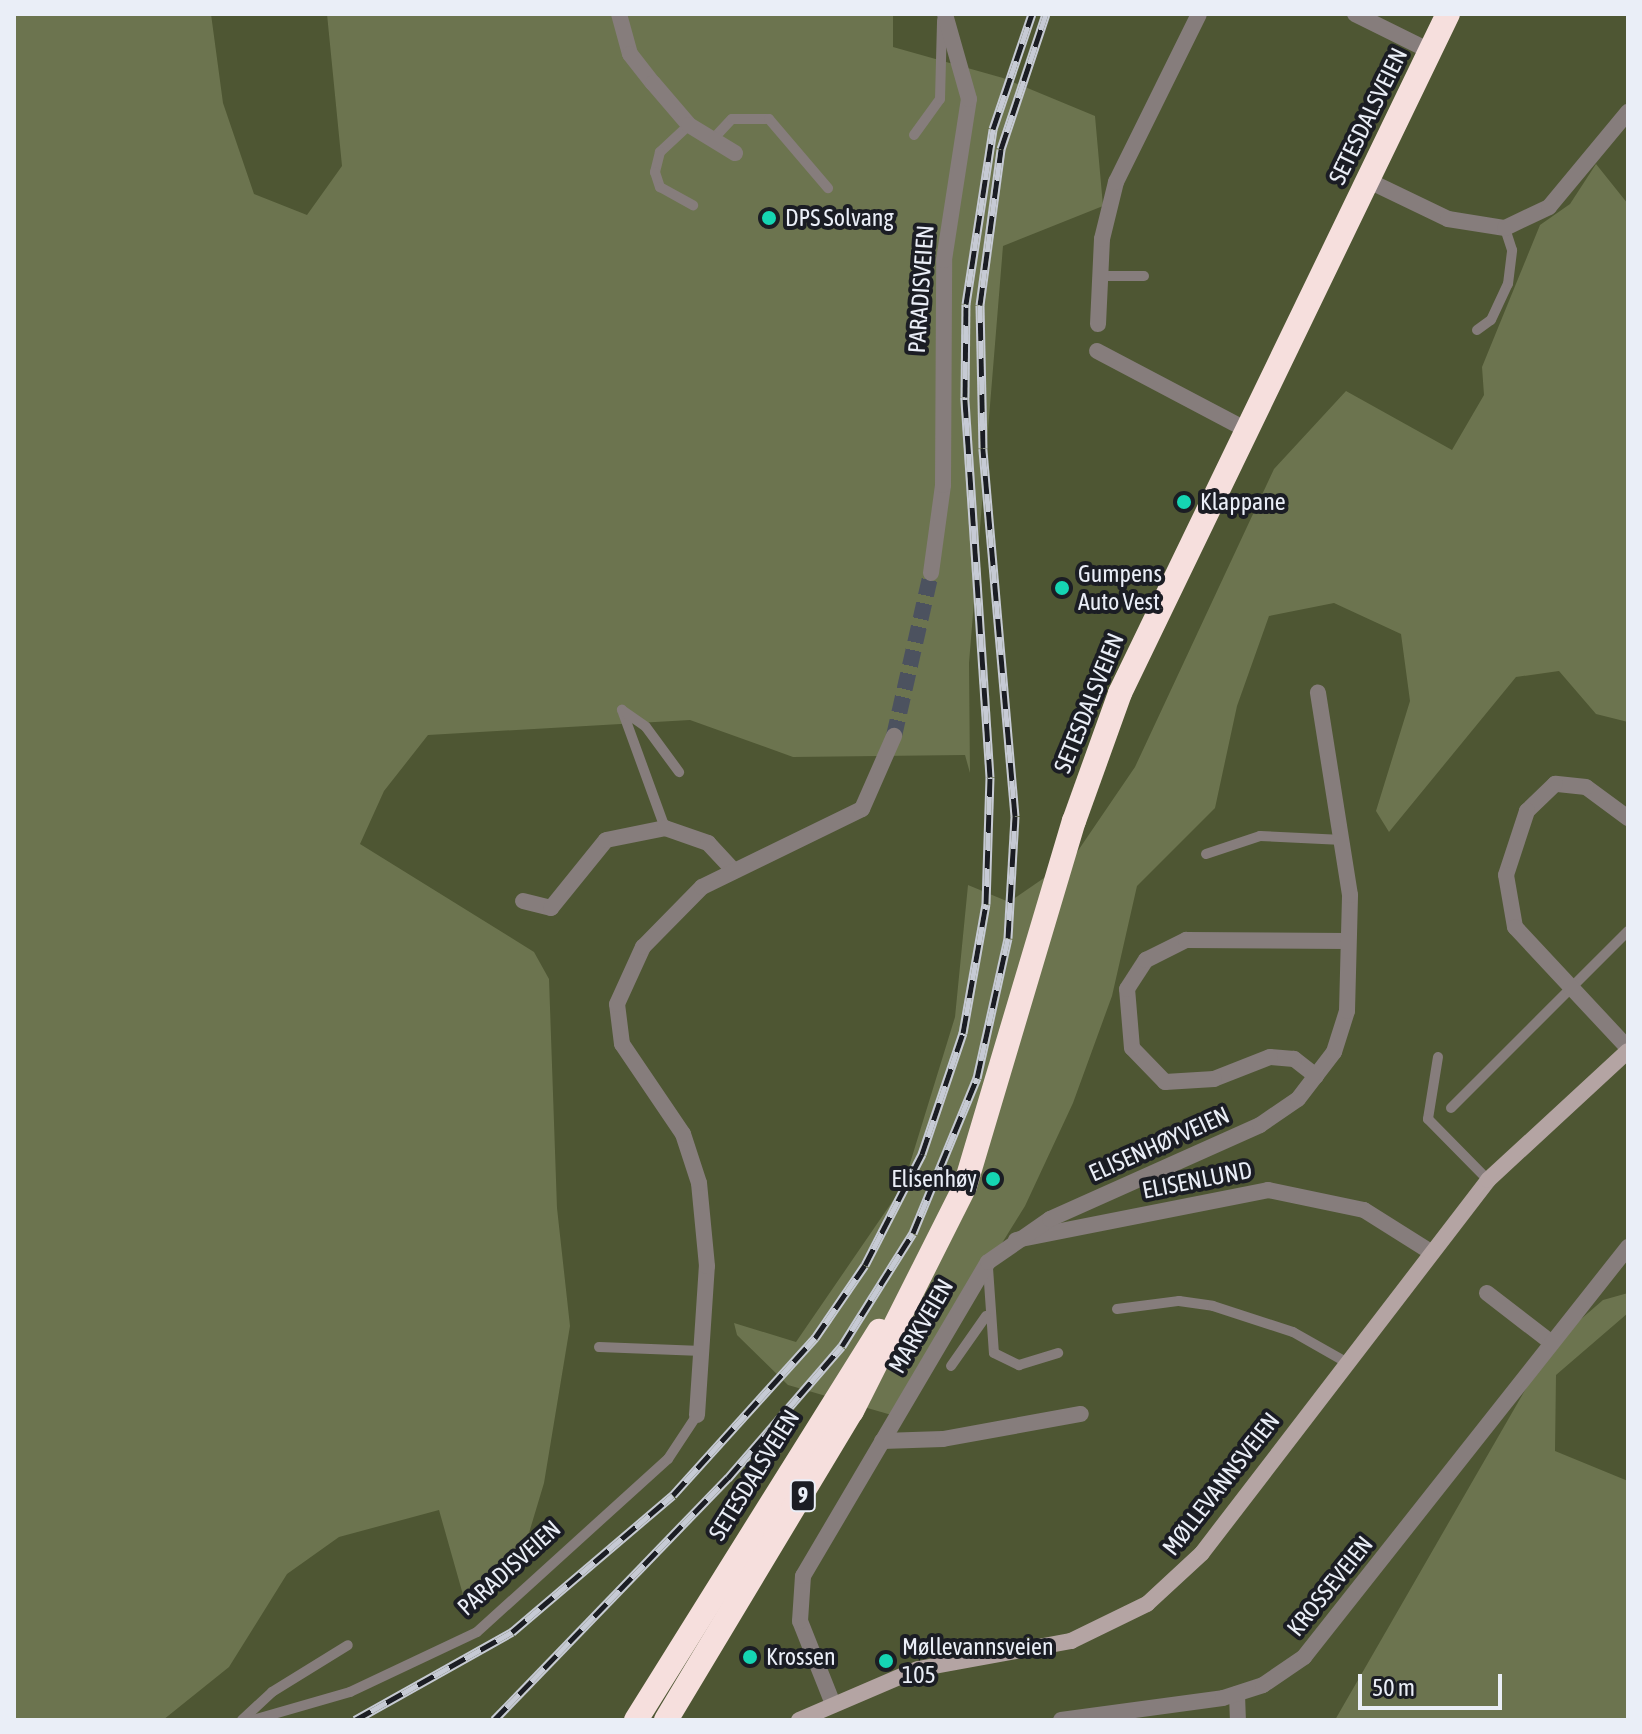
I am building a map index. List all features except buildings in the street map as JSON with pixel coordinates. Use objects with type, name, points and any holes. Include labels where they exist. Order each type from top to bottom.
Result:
[{"type":"highway","name":"SETESDALSVEIEN","points":[[666,1720],[852,1411],[926,1264],[992,1115],[1099,745],[1245,429],[1448,14]]},
{"type":"highway","name":"SETESDALSVEIEN","points":[[636,1720],[926,1264]]},
{"type":"main road","name":"MØLLEVANNSVEIEN","points":[[799,1720],[918,1669],[1049,1647],[1122,1620],[1202,1553],[1429,1251],[1488,1180],[1628,1049]]},
{"type":"main road","points":[[822,1720],[833,1704]]},
{"type":"street","points":[[619,14],[630,54],[689,125],[735,153]]},
{"type":"street","name":"PARADISVEIEN","points":[[931,573],[943,496],[944,260],[969,99],[944,14]]},
{"type":"street","points":[[1098,324],[1100,276],[1116,182],[1199,14]]},
{"type":"street","points":[[1355,14],[1430,51]]},
{"type":"street","points":[[1367,180],[1448,219],[1505,228],[1549,207],[1628,112]]},
{"type":"street","points":[[1097,351],[1245,429]]},
{"type":"street","name":"ELISENHØYVEIEN","points":[[1010,1241],[1260,1125],[1316,1076],[1347,1011],[1343,840],[1318,693]]},
{"type":"street","name":"PARADISVEIEN","points":[[697,1415],[707,1266],[699,1183],[683,1134],[622,1044],[617,1004],[633,963],[659,926],[731,868],[862,809],[894,736]]},
{"type":"street","name":"MØLLEVANNSVEIEN","points":[[1628,818],[1586,787],[1555,784],[1527,811],[1509,853],[1506,893],[1515,927],[1628,1049]]},
{"type":"street","points":[[523,901],[551,908],[606,840],[665,828],[708,843],[731,868]]},
{"type":"street","name":"ELISENHØYVEIEN","points":[[1316,1076],[1294,1059],[1270,1057],[1214,1079],[1165,1082],[1132,1048],[1127,989],[1146,960],[1186,940],[1347,941]]},
{"type":"street","name":"ELISENLUND","points":[[1010,1241],[1066,1236],[1189,1202],[1268,1190],[1364,1210],[1429,1251]]},
{"type":"street","name":"MARKVEIEN","points":[[833,1704],[800,1621],[799,1589],[988,1262],[1010,1241]]},
{"type":"street","name":"KROSSEVEIEN","points":[[1061,1720],[1237,1694],[1282,1673],[1330,1628],[1548,1340],[1628,1247]]},
{"type":"street","points":[[1487,1293],[1548,1340]]},
{"type":"street","points":[[882,1441],[943,1439],[1081,1414]]},
{"type":"street","points":[[1237,1694],[1238,1720]]},
{"type":"lane","name":"PARADISVEIEN","points":[[914,135],[940,99],[944,14]]},
{"type":"lane","points":[[714,138],[732,119],[769,119],[828,188]]},
{"type":"lane","points":[[689,125],[660,152],[655,172],[660,187],[693,205]]},
{"type":"lane","points":[[1477,330],[1491,320],[1508,284],[1512,250],[1505,228]]},
{"type":"lane","points":[[1100,276],[1144,276]]},
{"type":"lane","points":[[665,828],[622,710],[646,727],[679,772]]},
{"type":"lane","points":[[1206,854],[1250,839],[1343,840]]},
{"type":"lane","points":[[1451,1108],[1628,931]]},
{"type":"lane","points":[[1438,1057],[1428,1119],[1488,1180]]},
{"type":"lane","points":[[988,1262],[986,1316],[990,1342],[1002,1360],[1027,1364],[1058,1353]]},
{"type":"lane","points":[[1117,1309],[1179,1301],[1213,1306],[1293,1332],[1346,1362]]},
{"type":"lane","points":[[951,1366],[986,1316]]},
{"type":"lane","points":[[599,1347],[702,1351]]},
{"type":"lane","name":"PARADISVEIEN","points":[[253,1720],[350,1692],[477,1632],[668,1459],[697,1415]]},
{"type":"lane","points":[[242,1720],[272,1692],[348,1645]]},
{"type":"green space","points":[[14,14],[1628,14],[1628,1720],[14,1720]]},
{"type":"green space","points":[[14,14],[211,14],[223,103],[254,194],[307,215],[342,166],[327,14],[893,14],[893,47],[1003,78],[1095,116],[1103,206],[1003,246],[969,663],[970,773],[965,755],[793,757],[690,720],[428,735],[384,791],[360,844],[534,952],[549,979],[557,1208],[570,1326],[544,1483],[529,1533],[469,1616],[439,1510],[339,1537],[287,1574],[229,1667],[163,1720],[14,1720]]},
{"type":"green space","points":[[1596,164],[1628,204],[1628,722],[1596,714],[1559,671],[1516,677],[1389,832],[1376,811],[1410,701],[1401,634],[1334,603],[1269,616],[1237,706],[1215,808],[1137,886],[1112,996],[1073,1103],[1025,1206],[895,1416],[788,1385],[737,1335],[734,1323],[796,1342],[903,1186],[955,1017],[968,885],[1009,902],[1073,858],[1135,767],[1274,469],[1346,391],[1452,450],[1484,395],[1482,367],[1540,225],[1570,204]]},
{"type":"green space","points":[[1628,1293],[1628,1313],[1556,1375],[1555,1451],[1628,1481],[1628,1720],[1335,1720],[1551,1345],[1603,1300]]},
{"type":"tunnel","points":[[894,736],[931,573]]},
{"type":"railway","points":[[355,1720],[512,1632],[673,1495],[815,1338],[865,1265],[922,1154],[963,1033],[986,904],[990,777],[965,397],[966,304],[993,129],[1032,14]]},
{"type":"railway","points":[[494,1720],[728,1478],[842,1346],[913,1233],[977,1078],[1008,938],[1015,816],[983,448],[980,305],[1001,149],[1046,14]]},
{"type":"place","name":"DPS Solvang","points":[[769,218]]},
{"type":"place","name":"Klappane","points":[[1184,502]]},
{"type":"place","name":"Gumpens Auto Vest","points":[[1062,588]]},
{"type":"place","name":"Elisenhøy","points":[[993,1179]]},
{"type":"place","name":"Krossen","points":[[750,1657]]},
{"type":"place","name":"Møllevannsveien 105","points":[[886,1661]]}]
